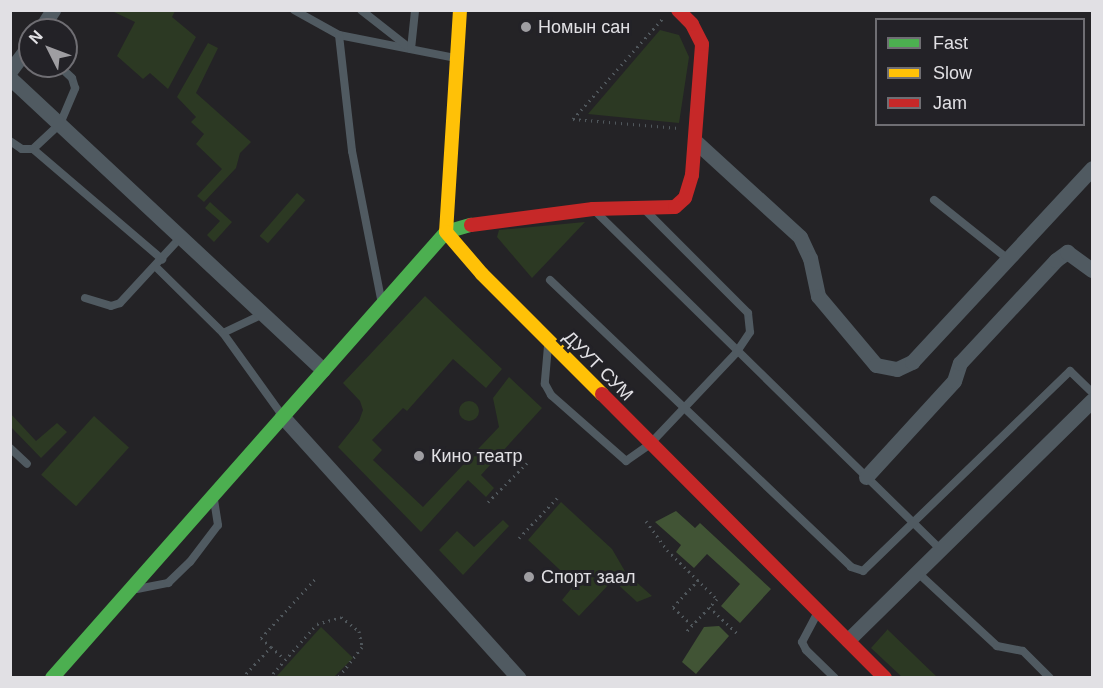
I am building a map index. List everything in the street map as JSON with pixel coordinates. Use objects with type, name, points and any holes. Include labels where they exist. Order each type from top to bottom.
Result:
[{"type":"street","points":[[446,232],[460,10]]},
{"type":"street","points":[[51,678],[382,300],[446,232],[485,221],[593,209],[675,207],[685,198],[695,136],[702,44],[692,24],[678,10]]},
{"type":"street","points":[[10,78],[323,370]]},
{"type":"street","points":[[695,136],[800,237],[810,258],[818,296],[876,365],[897,369],[912,362],[1092,168]]},
{"type":"street","name":"ДУУТ СУМ","points":[[446,232],[548,341],[885,678]]},
{"type":"street","points":[[866,477],[954,381],[960,363],[1056,260],[1067,252],[1092,270]]},
{"type":"street","points":[[848,640],[1092,400]]},
{"type":"street","points":[[282,416],[519,678]]},
{"type":"lane","points":[[294,10],[339,35],[457,58]]},
{"type":"lane","points":[[361,10],[411,49]]},
{"type":"lane","points":[[411,49],[415,10]]},
{"type":"lane","points":[[339,35],[352,152],[382,300]]},
{"type":"lane","points":[[33,149],[60,124],[75,88],[72,78]]},
{"type":"lane","points":[[10,141],[22,149],[33,149],[162,259]]},
{"type":"lane","points":[[934,200],[1008,259]]},
{"type":"lane","points":[[593,209],[736,353],[940,549]]},
{"type":"lane","points":[[548,341],[545,384],[551,395],[626,462],[650,444],[736,353],[750,332],[748,313],[643,209]]},
{"type":"lane","points":[[86,298],[111,306],[120,303],[181,237]]},
{"type":"lane","points":[[155,266],[223,333],[282,416]]},
{"type":"lane","points":[[550,280],[851,567],[863,571],[1070,370],[1092,392]]},
{"type":"lane","points":[[223,333],[263,314]]},
{"type":"lane","points":[[10,448],[27,464]]},
{"type":"lane","points":[[129,589],[168,583],[190,562],[218,525],[213,495]]},
{"type":"lane","points":[[917,572],[997,646],[1023,651],[1050,678]]},
{"type":"lane","points":[[819,612],[802,642],[806,650],[835,678]]},
{"type":"path","points":[[670,10],[573,119],[695,136]]},
{"type":"path","points":[[488,502],[528,462]]},
{"type":"path","points":[[519,538],[560,495]]},
{"type":"path","points":[[645,521],[667,550],[717,599],[687,631]]},
{"type":"path","points":[[285,659],[261,638],[315,579]]},
{"type":"path","points":[[692,625],[673,607],[698,580]]},
{"type":"path","points":[[709,607],[736,633]]},
{"type":"path","points":[[269,678],[318,624],[340,617],[359,631],[363,647],[338,678]]},
{"type":"path","points":[[242,678],[271,647]]},
{"type":"green space","points":[[112,11],[175,11],[172,17],[196,37],[168,89],[150,73],[143,79],[117,56],[135,22]]},
{"type":"green space","points":[[660,30],[679,35],[689,57],[679,123],[588,114]]},
{"type":"green space","points":[[208,43],[218,48],[196,93],[251,142],[240,153],[236,168],[204,202],[197,196],[222,169],[196,144],[204,134],[191,122],[196,117],[177,97]]},
{"type":"green space","points":[[297,193],[305,200],[268,243],[260,236]]},
{"type":"green space","points":[[210,202],[232,222],[214,242],[207,235],[220,221],[205,208]]},
{"type":"green space","points":[[585,222],[532,278],[497,237],[499,230]]},
{"type":"green space","points":[[425,296],[502,369],[486,388],[453,359],[407,411],[403,408],[372,440],[382,450],[373,460],[423,507],[499,427],[493,398],[509,377],[542,408],[481,475],[494,488],[486,497],[468,480],[421,532],[338,447],[359,421],[363,410],[360,401],[343,383]]},
{"type":"green space","points":[[465,401],[473,401],[479,407],[479,415],[473,421],[465,421],[459,415],[459,407]]},
{"type":"green space","points":[[10,413],[36,441],[57,423],[67,432],[41,458],[11,427]]},
{"type":"green space","points":[[94,416],[129,447],[76,506],[41,475]]},
{"type":"green space","points":[[561,502],[612,549],[626,573],[652,596],[637,602],[613,580],[579,616],[562,600],[575,584],[528,540]]},
{"type":"green space","points":[[676,511],[695,528],[700,523],[771,589],[740,623],[721,606],[740,584],[707,554],[694,568],[676,552],[681,545],[655,522]]},
{"type":"green space","points":[[503,520],[509,526],[463,575],[439,550],[457,531],[474,547]]},
{"type":"green space","points":[[719,626],[729,636],[696,674],[682,662],[704,627]]},
{"type":"green space","points":[[321,627],[353,658],[334,677],[276,677]]},
{"type":"green space","points":[[888,629],[937,677],[902,677],[871,648]]},
{"type":"traffic: fast","points":[[52,678],[446,232],[471,225]]},
{"type":"traffic: slow","points":[[460,10],[446,232],[482,274],[602,394]]},
{"type":"traffic: jam","points":[[471,225],[593,209],[675,207],[685,198],[692,175],[702,44],[692,24],[678,10]]},
{"type":"traffic: jam","points":[[602,394],[885,678]]},
{"type":"place","name":"Номын сан","points":[[526,27]]},
{"type":"place","name":"Кино театр","points":[[419,456]]},
{"type":"place","name":"Спорт заал","points":[[529,577]]}]
